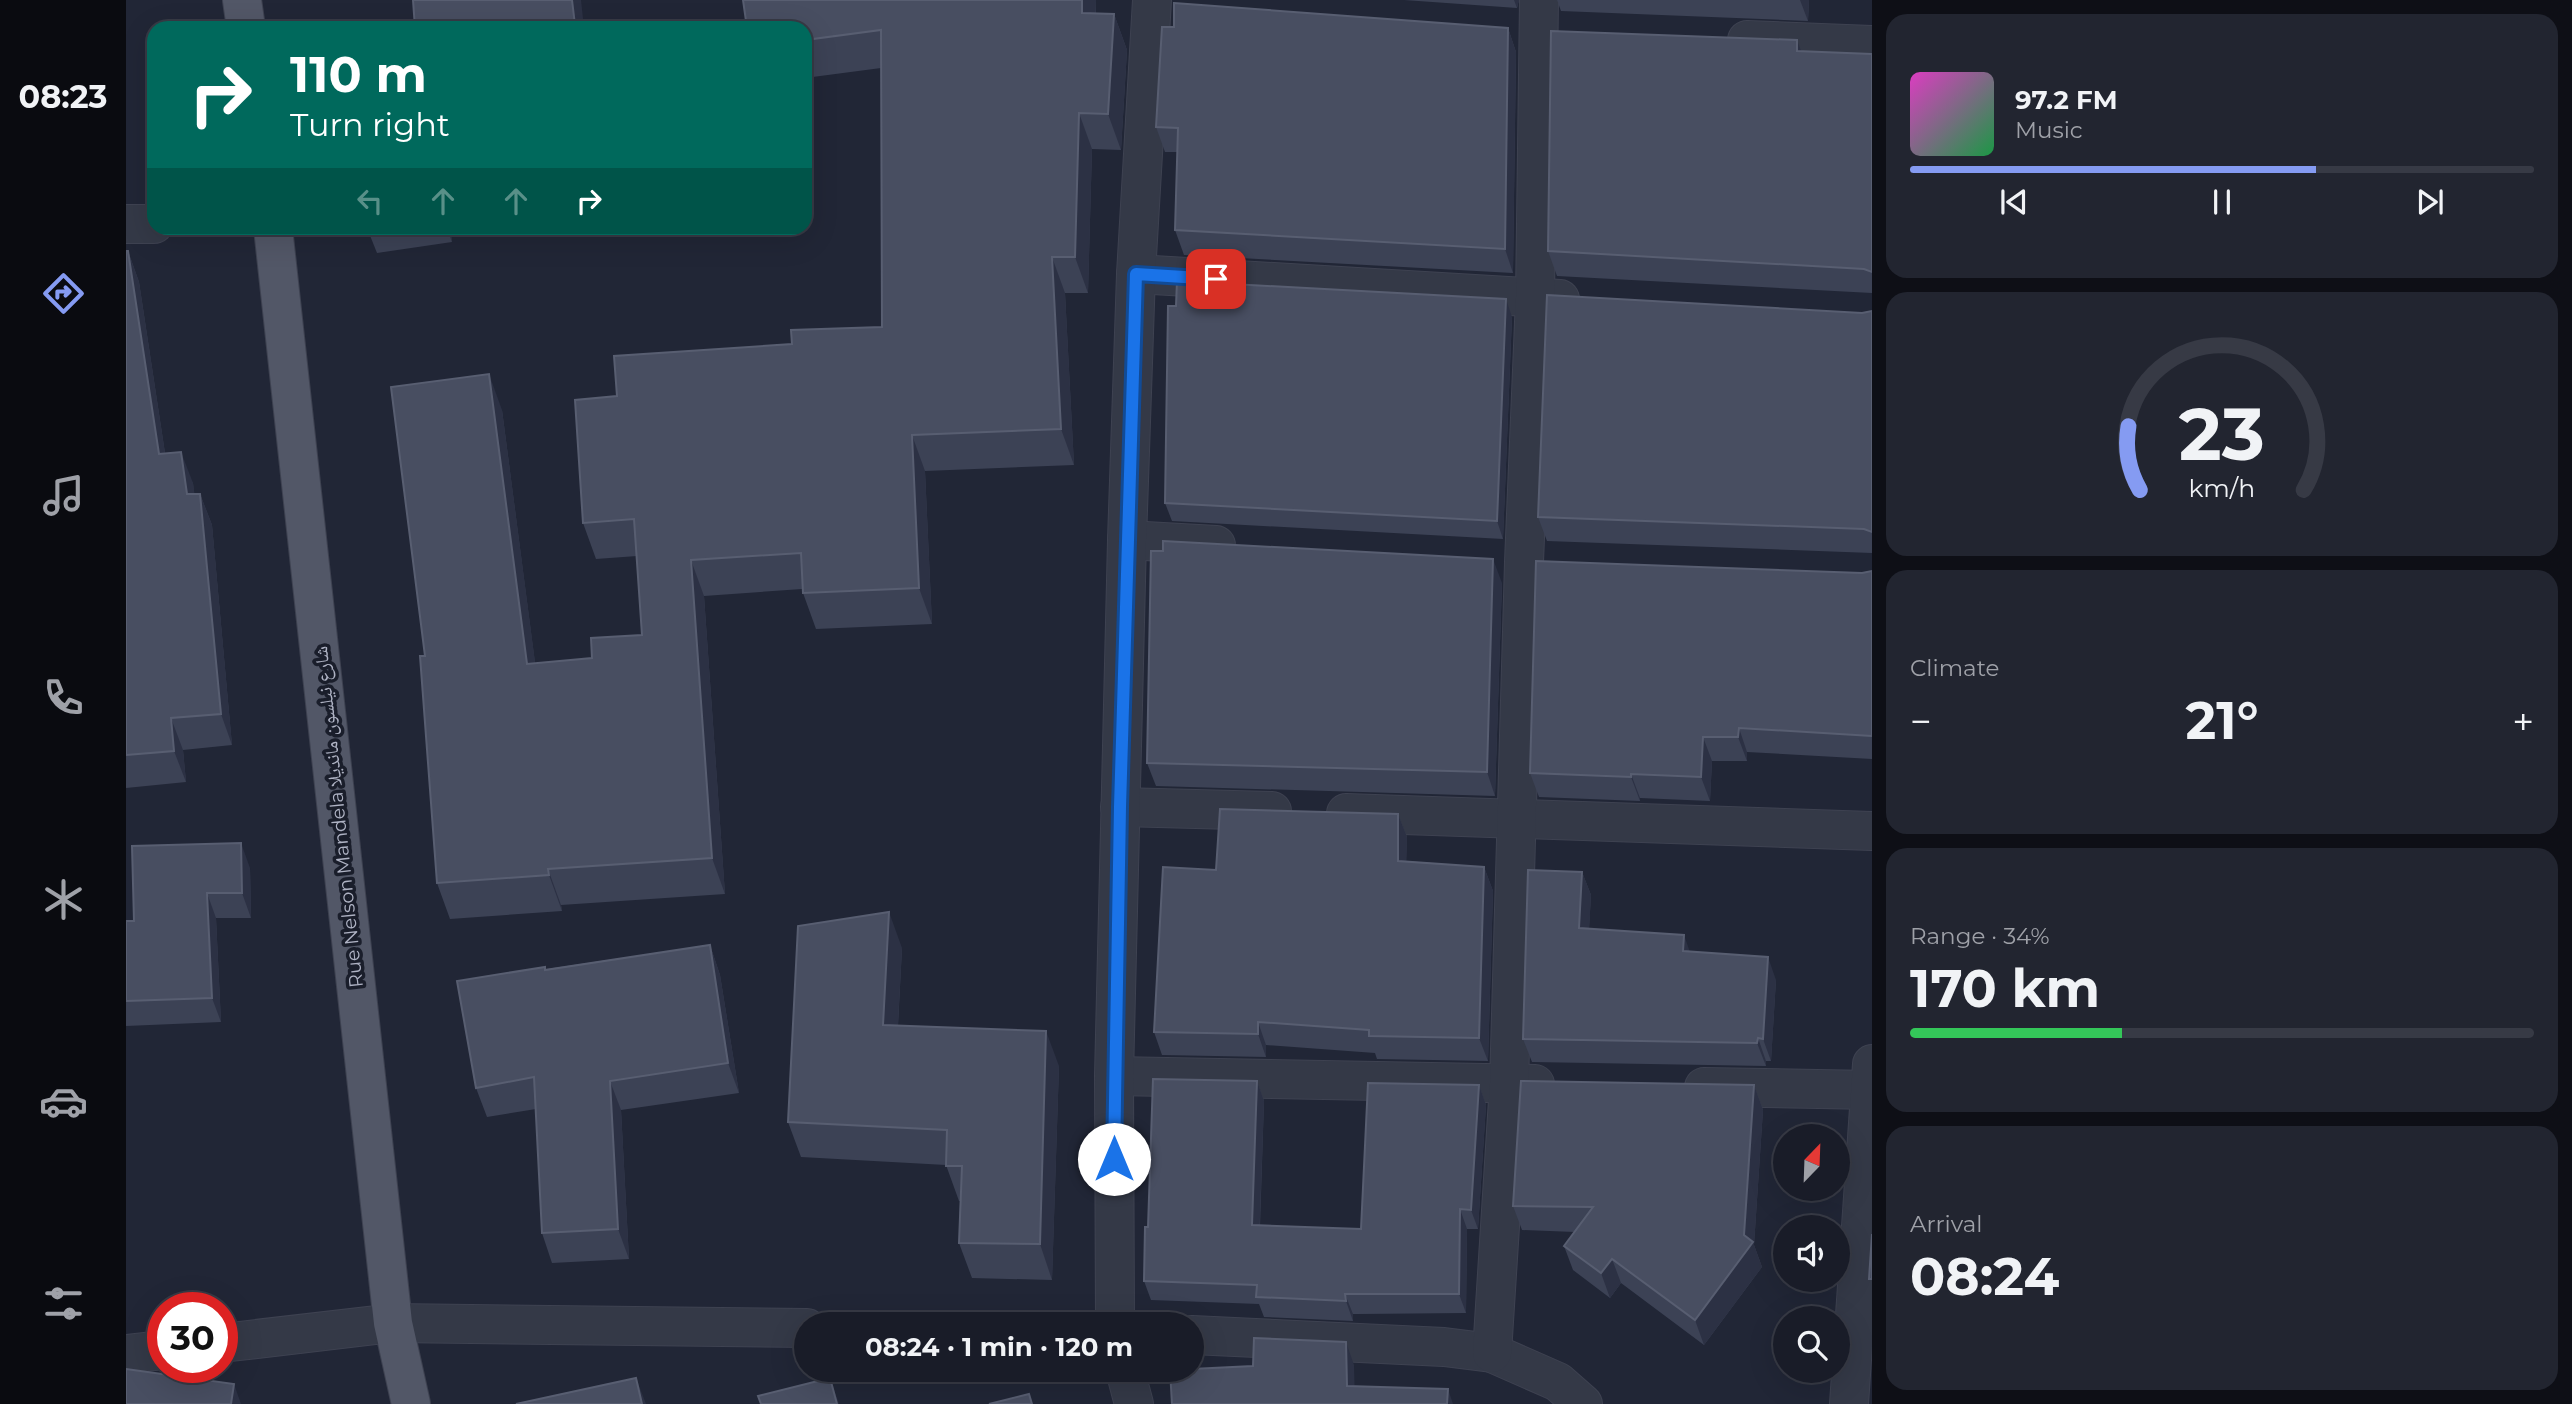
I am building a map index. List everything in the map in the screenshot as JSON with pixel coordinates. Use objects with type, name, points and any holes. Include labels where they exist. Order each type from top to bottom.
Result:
[{"type":"main road","points":[[242,0],[245,21]]},
{"type":"main road","name":"Rue Nelson Mandela شارع نيلسون مانديلا","points":[[274,235],[393,1323],[411,1404]]},
{"type":"street","points":[[1115,1312],[1114,1076],[1136,274],[1161,3]]},
{"type":"street","points":[[1492,1353],[1509,1084],[1515,818],[1535,298],[1538,24]]},
{"type":"street","points":[[1719,39],[1872,45]]},
{"type":"street","points":[[126,224],[147,224]]},
{"type":"street","points":[[1136,274],[1589,301]]},
{"type":"street","points":[[1127,540],[1250,547]]},
{"type":"street","points":[[1120,807],[1872,831]]},
{"type":"street","points":[[1114,1076],[1564,1085]]},
{"type":"street","points":[[1676,1087],[1872,1081],[1863,1332],[1849,1404]]},
{"type":"street","points":[[238,1341],[393,1323],[794,1328]]},
{"type":"street","points":[[1204,1336],[1444,1347],[1492,1353],[1558,1382],[1583,1404]]},
{"type":"street","points":[[126,1354],[147,1352]]},
{"type":"street","points":[[1128,1382],[1134,1404]]},
{"type":"building","points":[[413,0],[572,0],[575,21],[414,21]]},
{"type":"building","points":[[743,0],[1082,0],[1082,13],[1114,14],[1108,114],[1079,113],[1075,257],[1052,257],[1061,429],[912,435],[919,588],[803,593],[801,553],[691,560],[712,858],[548,869],[549,875],[437,883],[420,656],[425,656],[391,387],[489,374],[527,664],[592,658],[591,638],[642,635],[634,519],[583,523],[575,400],[617,396],[614,356],[792,344],[791,330],[882,327],[881,30],[812,39],[812,21],[746,21]]},
{"type":"building","points":[[1174,3],[1508,28],[1505,249],[1175,230],[1178,128],[1156,127],[1162,27],[1174,27]]},
{"type":"building","points":[[1551,31],[1797,40],[1797,51],[1872,54],[1872,272],[1864,269],[1548,251]]},
{"type":"building","points":[[126,251],[159,454],[181,452],[187,494],[200,494],[221,714],[171,718],[174,751],[126,755]]},
{"type":"building","points":[[1177,281],[1506,299],[1497,521],[1165,503],[1168,306],[1176,306]]},
{"type":"building","points":[[1547,295],[1862,313],[1872,311],[1872,532],[1864,529],[1538,517]]},
{"type":"building","points":[[1163,541],[1493,559],[1487,772],[1147,763],[1151,551],[1163,551]]},
{"type":"building","points":[[1536,561],[1862,573],[1872,571],[1872,736],[1739,728],[1738,737],[1703,737],[1701,777],[1530,773]]},
{"type":"building","points":[[1220,809],[1398,814],[1398,861],[1484,867],[1479,1038],[1369,1036],[1369,1030],[1258,1022],[1258,1034],[1154,1032],[1163,867],[1216,870]]},
{"type":"building","points":[[241,843],[242,893],[207,893],[212,998],[126,1001],[126,921],[134,921],[132,846]]},
{"type":"building","points":[[1528,870],[1582,872],[1579,928],[1684,935],[1683,951],[1768,957],[1763,1039],[1758,1038],[1757,1043],[1523,1039]]},
{"type":"building","points":[[889,912],[883,1025],[1046,1031],[1040,1244],[959,1243],[962,1166],[946,1166],[947,1130],[788,1122],[798,926]]},
{"type":"building","points":[[710,945],[728,1063],[610,1081],[618,1229],[542,1233],[534,1077],[476,1088],[457,981]]},
{"type":"building","points":[[1153,1079],[1257,1081],[1252,1225],[1361,1229],[1368,1083],[1479,1085],[1471,1210],[1460,1209],[1459,1294],[1345,1294],[1346,1301],[1256,1297],[1257,1285],[1144,1281]]},
{"type":"building","points":[[1521,1081],[1754,1085],[1744,1235],[1753,1242],[1695,1320],[1612,1259],[1601,1273],[1564,1246],[1593,1207],[1513,1206]]},
{"type":"building","points":[[1872,1234],[1872,1279],[1869,1279]]},
{"type":"building","points":[[1254,1338],[1346,1342],[1347,1386],[1448,1389],[1447,1404],[1172,1404],[1171,1382],[1204,1382],[1204,1368],[1253,1366]]},
{"type":"building","points":[[126,1369],[147,1372],[147,1383],[234,1384],[231,1404],[126,1404]]},
{"type":"building","points":[[636,1378],[642,1404],[516,1404]]},
{"type":"building","points":[[814,1382],[831,1382],[837,1404],[761,1404],[758,1396]]},
{"type":"building","points":[[1029,1394],[1032,1404],[989,1404]]},
{"type":"route","points":[[1114,1159],[1120,807],[1136,274],[1216,279]]}]
